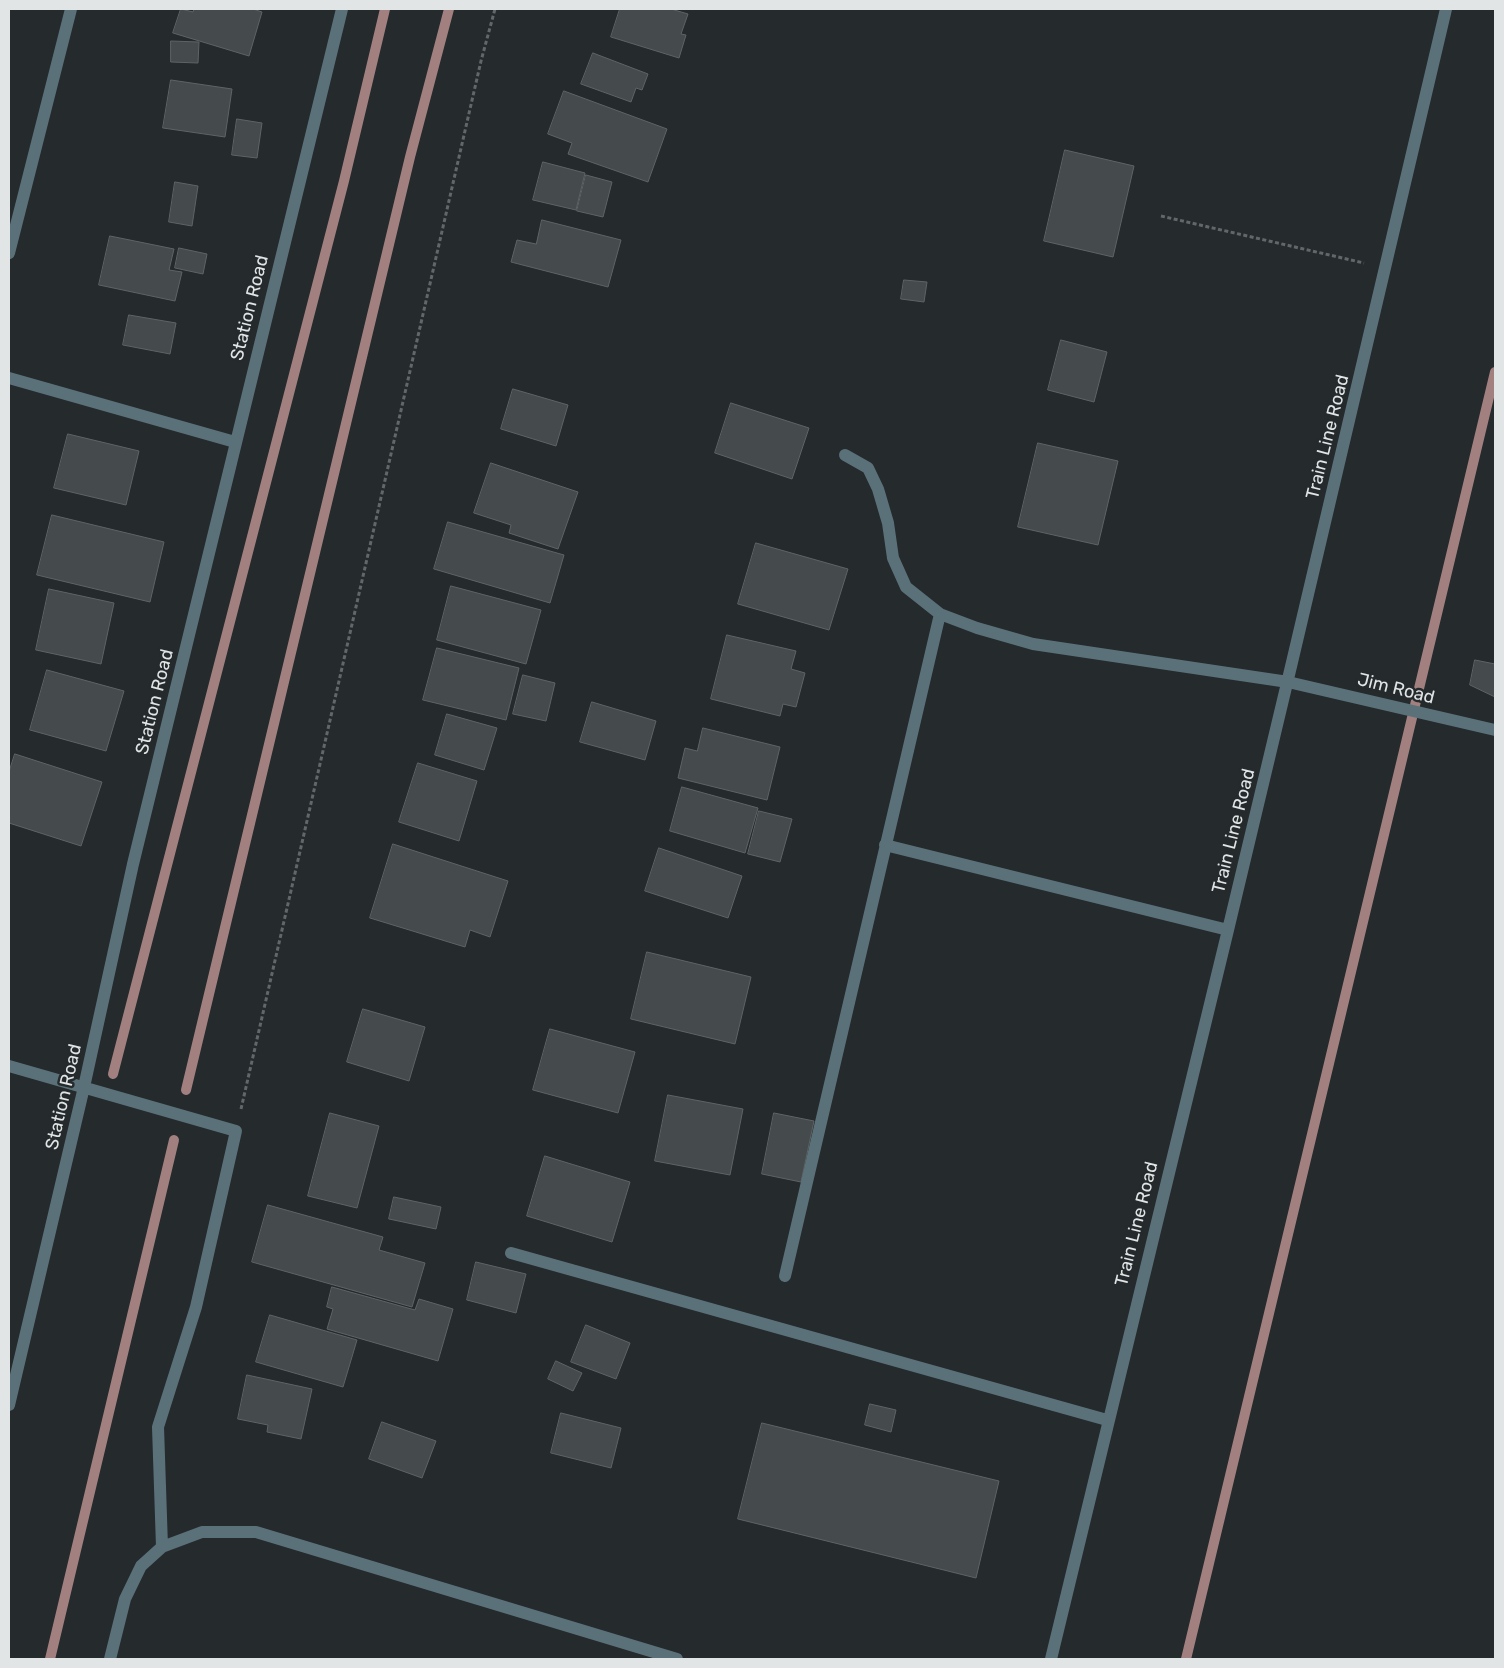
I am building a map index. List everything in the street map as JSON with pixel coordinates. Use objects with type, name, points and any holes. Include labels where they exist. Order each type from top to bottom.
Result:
[{"type":"street","points":[[9,253],[71,9]]},
{"type":"street","name":"Station Road","points":[[9,1405],[84,1087],[133,864],[342,9]]},
{"type":"street","name":"Train Line Road","points":[[1051,1659],[1107,1420],[1288,682],[1387,268],[1446,9]]},
{"type":"street","points":[[9,378],[236,442]]},
{"type":"street","name":"Jim Road","points":[[846,455],[868,468],[878,489],[888,523],[893,558],[906,587],[940,614],[977,628],[1032,644],[1288,682],[1495,730]]},
{"type":"street","points":[[785,1276],[940,614]]},
{"type":"street","points":[[885,845],[1228,930]]},
{"type":"street","points":[[9,1066],[236,1131],[196,1307],[158,1428],[162,1547]]},
{"type":"street","points":[[511,1253],[1107,1420]]},
{"type":"street","points":[[110,1659],[125,1599],[141,1566],[162,1547],[202,1532],[256,1532],[677,1659]]},
{"type":"path","points":[[236,1131],[474,91],[495,9]]},
{"type":"path","points":[[1160,216],[1387,268]]},
{"type":"building","points":[[181,9],[193,12],[194,9],[253,9],[262,12],[249,56],[173,33]]},
{"type":"building","points":[[620,9],[671,9],[688,14],[681,34],[686,35],[679,58],[611,37]]},
{"type":"building","points":[[171,41],[199,42],[198,63],[171,62]]},
{"type":"building","points":[[593,53],[648,74],[642,90],[636,88],[631,102],[581,84]]},
{"type":"building","points":[[171,80],[232,89],[225,137],[163,128]]},
{"type":"building","points":[[564,91],[667,129],[648,182],[568,154],[572,143],[548,134]]},
{"type":"building","points":[[237,119],[262,123],[257,158],[232,155]]},
{"type":"building","points":[[1065,150],[1134,166],[1113,257],[1044,241]]},
{"type":"building","points":[[543,162],[585,173],[576,210],[533,200]]},
{"type":"building","points":[[586,175],[612,182],[603,217],[577,211]]},
{"type":"building","points":[[175,182],[198,186],[192,226],[169,222]]},
{"type":"building","points":[[542,220],[621,240],[608,287],[511,262],[517,240],[536,244]]},
{"type":"building","points":[[110,236],[174,249],[169,270],[182,272],[175,301],[99,285]]},
{"type":"building","points":[[179,248],[207,254],[203,274],[175,268]]},
{"type":"building","points":[[904,280],[927,282],[924,302],[901,299]]},
{"type":"building","points":[[129,315],[176,323],[170,354],[123,345]]},
{"type":"building","points":[[1061,340],[1107,352],[1094,402],[1048,390]]},
{"type":"building","points":[[513,389],[568,405],[556,446],[501,429]]},
{"type":"building","points":[[731,403],[809,428],[792,479],[715,453]]},
{"type":"building","points":[[68,434],[139,451],[126,505],[54,488]]},
{"type":"building","points":[[1038,443],[1118,461],[1098,545],[1018,527]]},
{"type":"building","points":[[491,463],[578,492],[558,549],[509,533],[511,525],[474,513]]},
{"type":"building","points":[[52,515],[164,542],[150,602],[37,575]]},
{"type":"building","points":[[448,522],[564,555],[550,603],[434,569]]},
{"type":"building","points":[[756,543],[848,569],[829,630],[738,604]]},
{"type":"building","points":[[451,586],[541,610],[526,664],[437,640]]},
{"type":"building","points":[[49,589],[114,603],[101,664],[36,650]]},
{"type":"building","points":[[727,635],[796,651],[791,669],[805,673],[796,707],[783,704],[780,716],[711,699]]},
{"type":"building","points":[[437,648],[519,668],[506,720],[423,700]]},
{"type":"building","points":[[1475,660],[1495,664],[1495,697],[1470,685]]},
{"type":"building","points":[[47,670],[124,691],[106,751],[30,730]]},
{"type":"building","points":[[523,675],[555,683],[546,721],[513,714]]},
{"type":"building","points":[[592,702],[656,721],[645,760],[580,742]]},
{"type":"building","points":[[447,714],[497,728],[484,770],[435,755]]},
{"type":"building","points":[[703,728],[780,747],[767,800],[678,778],[685,748],[697,751]]},
{"type":"building","points":[[15,754],[102,782],[81,846],[9,823],[9,772]]},
{"type":"building","points":[[418,763],[477,781],[459,841],[399,822]]},
{"type":"building","points":[[682,787],[758,808],[745,853],[670,831]]},
{"type":"building","points":[[759,811],[792,819],[780,862],[748,854]]},
{"type":"building","points":[[393,844],[508,881],[490,937],[470,930],[465,947],[370,918]]},
{"type":"building","points":[[659,848],[742,876],[728,918],[645,891]]},
{"type":"building","points":[[647,952],[751,977],[735,1044],[631,1019]]},
{"type":"building","points":[[363,1009],[425,1027],[409,1081],[347,1062]]},
{"type":"building","points":[[550,1029],[635,1052],[618,1113],[533,1090]]},
{"type":"building","points":[[668,1095],[743,1109],[730,1175],[655,1161]]},
{"type":"building","points":[[330,1113],[379,1126],[357,1208],[308,1196]]},
{"type":"building","points":[[774,1113],[814,1121],[801,1182],[762,1174]]},
{"type":"building","points":[[545,1156],[630,1182],[612,1242],[527,1216]]},
{"type":"building","points":[[394,1197],[441,1207],[436,1229],[389,1219]]},
{"type":"building","points":[[268,1205],[383,1237],[379,1250],[425,1263],[412,1307],[252,1262]]},
{"type":"building","points":[[476,1262],[526,1274],[516,1313],[467,1300]]},
{"type":"building","points":[[332,1287],[415,1310],[419,1299],[453,1309],[438,1361],[327,1329],[333,1309],[327,1307]]},
{"type":"building","points":[[270,1315],[357,1340],[343,1387],[256,1362]]},
{"type":"building","points":[[586,1325],[630,1343],[616,1379],[571,1362]]},
{"type":"building","points":[[556,1361],[582,1373],[573,1391],[548,1379]]},
{"type":"building","points":[[247,1375],[312,1389],[301,1439],[267,1432],[268,1425],[238,1419]]},
{"type":"building","points":[[870,1404],[896,1410],[891,1432],[865,1425]]},
{"type":"building","points":[[561,1413],[621,1428],[611,1468],[551,1453]]},
{"type":"building","points":[[382,1422],[436,1441],[422,1478],[369,1459]]},
{"type":"building","points":[[762,1423],[999,1481],[976,1578],[738,1519]]},
{"type":"waterway","points":[[113,1074],[344,181],[385,9]]},
{"type":"waterway","points":[[186,1090],[410,157],[449,9]]},
{"type":"waterway","points":[[1186,1659],[1495,372]]},
{"type":"waterway","points":[[50,1659],[174,1140]]}]
